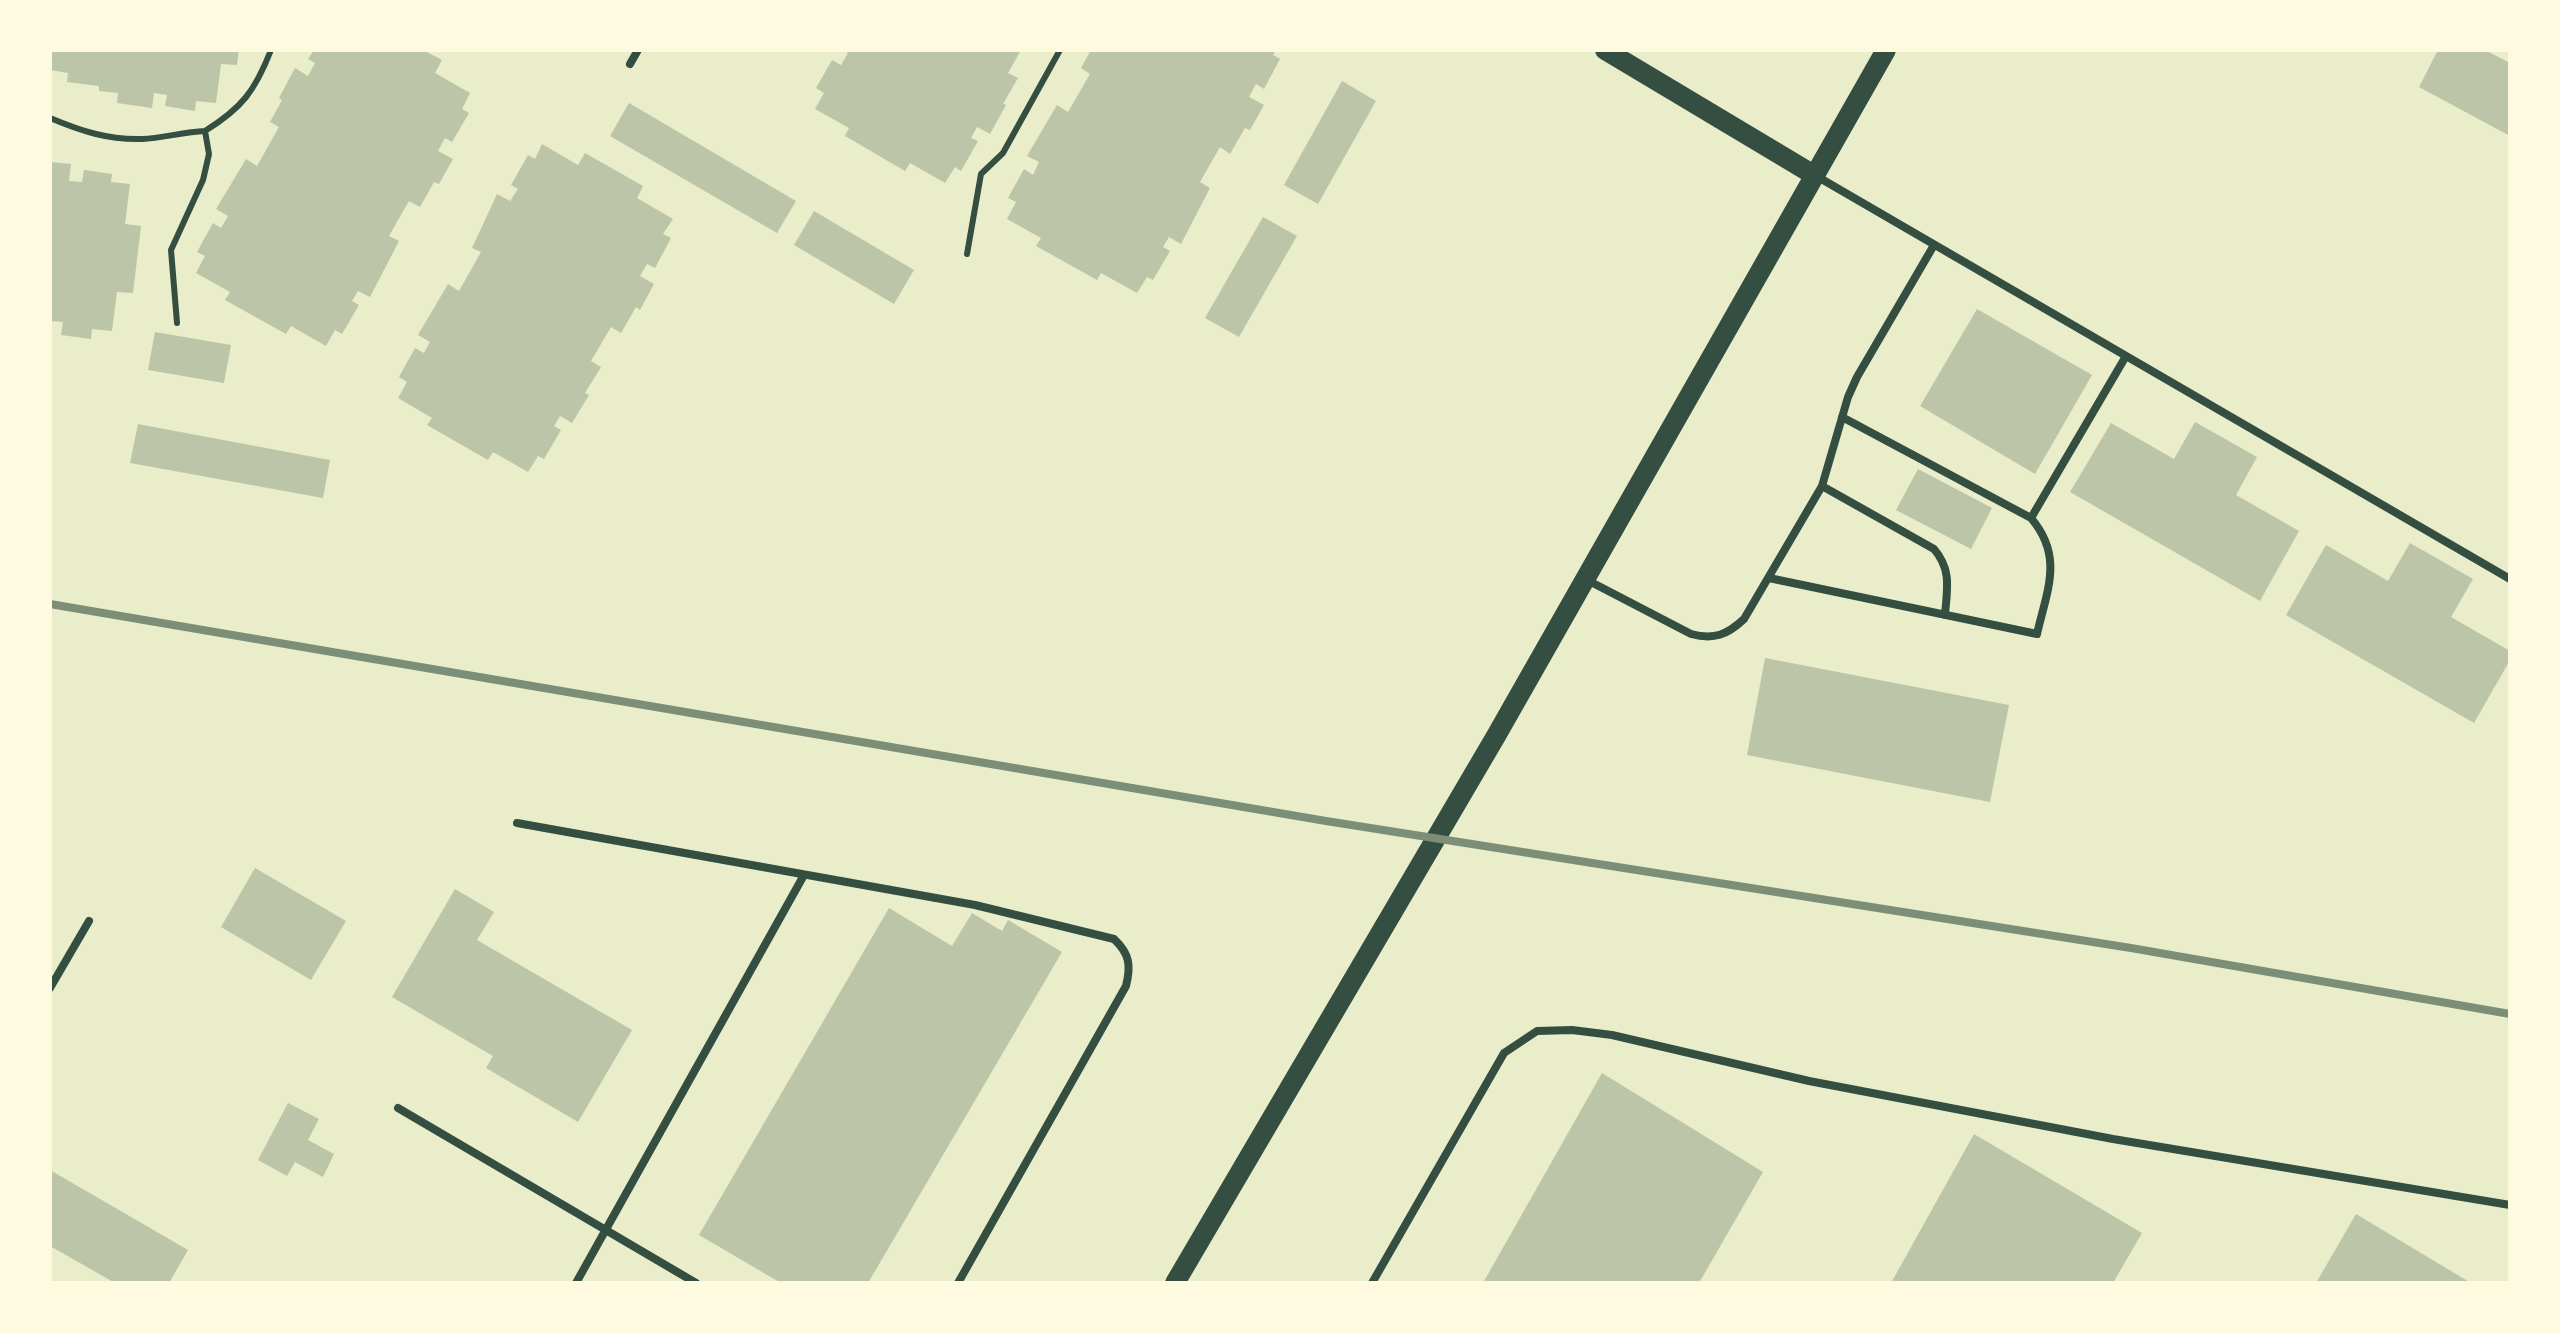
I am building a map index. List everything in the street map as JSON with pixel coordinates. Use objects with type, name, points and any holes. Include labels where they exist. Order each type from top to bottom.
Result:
[{"type":"main road","points":[[1606,50],[1814,175]]},
{"type":"main road","points":[[1178,1282],[1886,50]]},
{"type":"lane","points":[[630,64],[638,50]]},
{"type":"lane","points":[[1814,175],[2510,579]]},
{"type":"lane","points":[[1585,579],[1691,634],[1708,639],[1730,633],[1744,619],[1822,486],[1857,377],[1934,246]]},
{"type":"lane","points":[[2031,518],[2126,356]]},
{"type":"lane","points":[[1769,578],[2037,634],[2052,569],[2049,544],[2031,518],[1842,417]]},
{"type":"lane","points":[[1822,486],[1934,549],[1944,561],[1948,575],[1945,614]]},
{"type":"lane","points":[[518,824],[975,905],[1114,940],[1126,951],[1130,969],[1126,986],[958,1283]]},
{"type":"lane","points":[[576,1283],[804,875]]},
{"type":"lane","points":[[50,988],[88,921]]},
{"type":"lane","points":[[1372,1283],[1504,1053],[1537,1030],[1612,1035],[1810,1081],[2113,1139],[2510,1205]]},
{"type":"lane","points":[[398,1108],[696,1283]]},
{"type":"path","points":[[50,118],[96,136],[144,139],[204,131],[235,112],[258,84],[271,50]]},
{"type":"path","points":[[967,254],[981,174],[1004,153],[1060,50]]},
{"type":"path","points":[[177,323],[171,250],[204,180],[209,154],[204,131]]},
{"type":"building","points":[[50,50],[239,50],[237,65],[221,64],[216,103],[196,101],[195,111],[165,106],[167,95],[154,93],[152,108],[117,103],[118,93],[67,82],[68,73],[50,70]]},
{"type":"building","points":[[314,50],[423,50],[442,60],[435,73],[470,93],[462,109],[469,113],[452,142],[445,138],[438,151],[453,159],[439,184],[434,182],[420,207],[409,201],[389,236],[399,241],[370,297],[358,291],[352,301],[359,305],[342,334],[335,330],[326,346],[291,326],[286,334],[225,300],[230,292],[196,273],[205,256],[197,252],[213,223],[221,228],[228,216],[216,209],[246,159],[257,166],[279,127],[270,122],[282,100],[279,98],[295,68],[308,76],[315,63],[308,59]]},
{"type":"building","points":[[842,50],[1021,50],[1008,73],[1018,78],[990,134],[977,127],[971,138],[978,141],[961,171],[955,167],[945,183],[910,163],[905,171],[845,136],[849,128],[815,109],[824,93],[816,88],[832,60],[841,65],[848,53]]},
{"type":"building","points":[[1091,50],[1276,50],[1273,55],[1280,59],[1264,89],[1256,84],[1249,97],[1264,105],[1250,130],[1245,128],[1230,154],[1220,147],[1200,182],[1210,188],[1181,244],[1169,237],[1163,247],[1170,251],[1153,280],[1147,277],[1137,293],[1101,273],[1097,280],[1036,246],[1041,238],[1007,219],[1016,202],[1008,198],[1024,169],[1033,175],[1039,162],[1027,156],[1057,105],[1068,112],[1090,74],[1081,68]]},
{"type":"building","points":[[2438,50],[2485,50],[2510,63],[2510,136],[2419,87]]},
{"type":"building","points":[[1342,81],[1376,101],[1318,204],[1284,185]]},
{"type":"building","points":[[629,103],[796,201],[777,233],[610,136]]},
{"type":"building","points":[[542,144],[578,165],[585,153],[643,186],[637,198],[673,219],[663,234],[671,238],[655,268],[647,264],[640,276],[654,284],[640,310],[636,307],[621,333],[611,327],[591,361],[601,367],[585,393],[589,395],[572,423],[560,416],[554,426],[561,430],[544,459],[538,456],[528,472],[493,452],[488,460],[427,425],[432,418],[398,398],[407,382],[399,377],[415,348],[424,353],[430,342],[418,335],[448,284],[459,291],[481,252],[472,248],[497,194],[510,201],[518,189],[511,185],[528,155],[535,159]]},
{"type":"building","points":[[50,162],[71,164],[69,181],[82,182],[84,170],[112,174],[111,182],[130,184],[125,224],[141,226],[133,293],[117,292],[112,331],[92,329],[91,339],[61,335],[63,322],[50,321]]},
{"type":"building","points":[[814,211],[914,270],[894,304],[794,245]]},
{"type":"building","points":[[1263,217],[1297,236],[1239,337],[1205,318]]},
{"type":"building","points":[[1977,309],[2092,375],[2035,474],[1920,406]]},
{"type":"building","points":[[155,332],[231,345],[224,383],[148,370]]},
{"type":"building","points":[[2195,422],[2257,457],[2236,495],[2299,531],[2260,601],[2070,492],[2111,423],[2174,459]]},
{"type":"building","points":[[138,424],[330,460],[323,498],[130,463]]},
{"type":"building","points":[[1918,469],[1992,508],[1971,549],[1896,510]]},
{"type":"building","points":[[2410,543],[2473,579],[2451,617],[2510,651],[2510,660],[2474,723],[2286,615],[2326,545],[2388,581]]},
{"type":"building","points":[[1765,658],[2009,705],[1990,802],[1747,755]]},
{"type":"building","points":[[255,868],[346,921],[311,980],[221,927]]},
{"type":"building","points":[[455,889],[494,912],[477,940],[632,1030],[578,1122],[486,1068],[493,1056],[392,997]]},
{"type":"building","points":[[889,908],[952,946],[972,913],[1002,931],[1008,920],[1062,952],[868,1283],[781,1283],[699,1235]]},
{"type":"building","points":[[1602,1073],[1763,1172],[1699,1283],[1483,1283]]},
{"type":"building","points":[[288,1103],[319,1119],[308,1140],[334,1154],[323,1177],[295,1162],[287,1176],[258,1160]]},
{"type":"building","points":[[1974,1134],[2142,1233],[2113,1283],[1891,1283]]},
{"type":"building","points":[[50,1170],[188,1250],[169,1283],[115,1283],[50,1246]]},
{"type":"building","points":[[2356,1214],[2471,1283],[2316,1283]]},
{"type":"railway","points":[[50,604],[1326,821],[2131,948],[2510,1014]]}]
